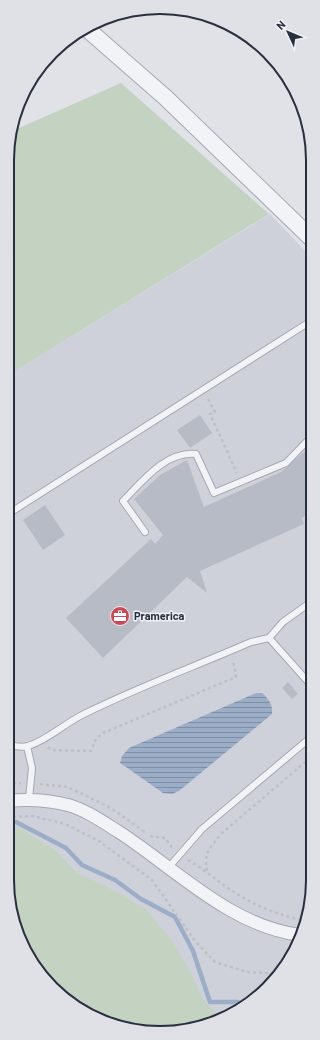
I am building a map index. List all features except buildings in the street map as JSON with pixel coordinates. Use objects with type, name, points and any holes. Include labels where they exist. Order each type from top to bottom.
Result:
[{"type":"street","points":[[90,32],[166,98],[306,233]]},
{"type":"street","points":[[14,800],[29,799],[69,805],[99,819],[200,890],[243,917],[280,932],[296,934]]},
{"type":"lane","points":[[14,510],[306,324]]},
{"type":"lane","points":[[145,532],[123,501],[158,466],[185,453],[196,454],[214,493],[286,462],[306,442]]},
{"type":"lane","points":[[14,746],[28,746],[40,741],[82,715],[229,651],[251,642],[269,638],[283,622],[306,606]]},
{"type":"lane","points":[[269,638],[306,680]]},
{"type":"lane","points":[[169,867],[202,829],[306,741]]},
{"type":"lane","points":[[28,746],[32,768],[29,799]]},
{"type":"path","points":[[203,389],[215,412],[210,414],[241,482]]},
{"type":"path","points":[[40,741],[52,750],[91,751],[96,739],[103,733],[236,676],[234,661],[229,651]]},
{"type":"path","points":[[207,871],[205,859],[210,848],[222,833],[306,761]]},
{"type":"path","points":[[14,817],[33,816],[59,823],[99,841],[152,880],[195,941],[215,962],[229,968],[247,972],[272,974]]},
{"type":"shaded area","points":[[270,214],[306,252],[305,899],[301,918],[291,945],[270,976],[249,996],[225,1011],[198,1021],[170,1026],[150,1026],[122,1021],[95,1011],[71,996],[44,969],[29,945],[19,918],[14,890],[14,372]]},
{"type":"green space","points":[[121,83],[269,214],[14,372],[14,150],[18,129]]},
{"type":"green space","points":[[18,827],[54,849],[76,872],[119,893],[146,909],[172,941],[191,973],[204,1001],[218,1014],[198,1021],[179,1025],[141,1025],[122,1021],[95,1011],[64,990],[44,969],[29,945],[19,918],[14,890],[14,828]]},
{"type":"water","points":[[256,693],[262,693],[269,700],[272,708],[272,714],[179,791],[172,794],[163,793],[120,763],[122,756],[129,748]]},
{"type":"waterway","points":[[16,822],[66,848],[82,865],[115,880],[141,899],[175,917],[193,951],[210,1002],[239,1003]]},
{"type":"place","name":"Pramerica","points":[[120,616]]}]
